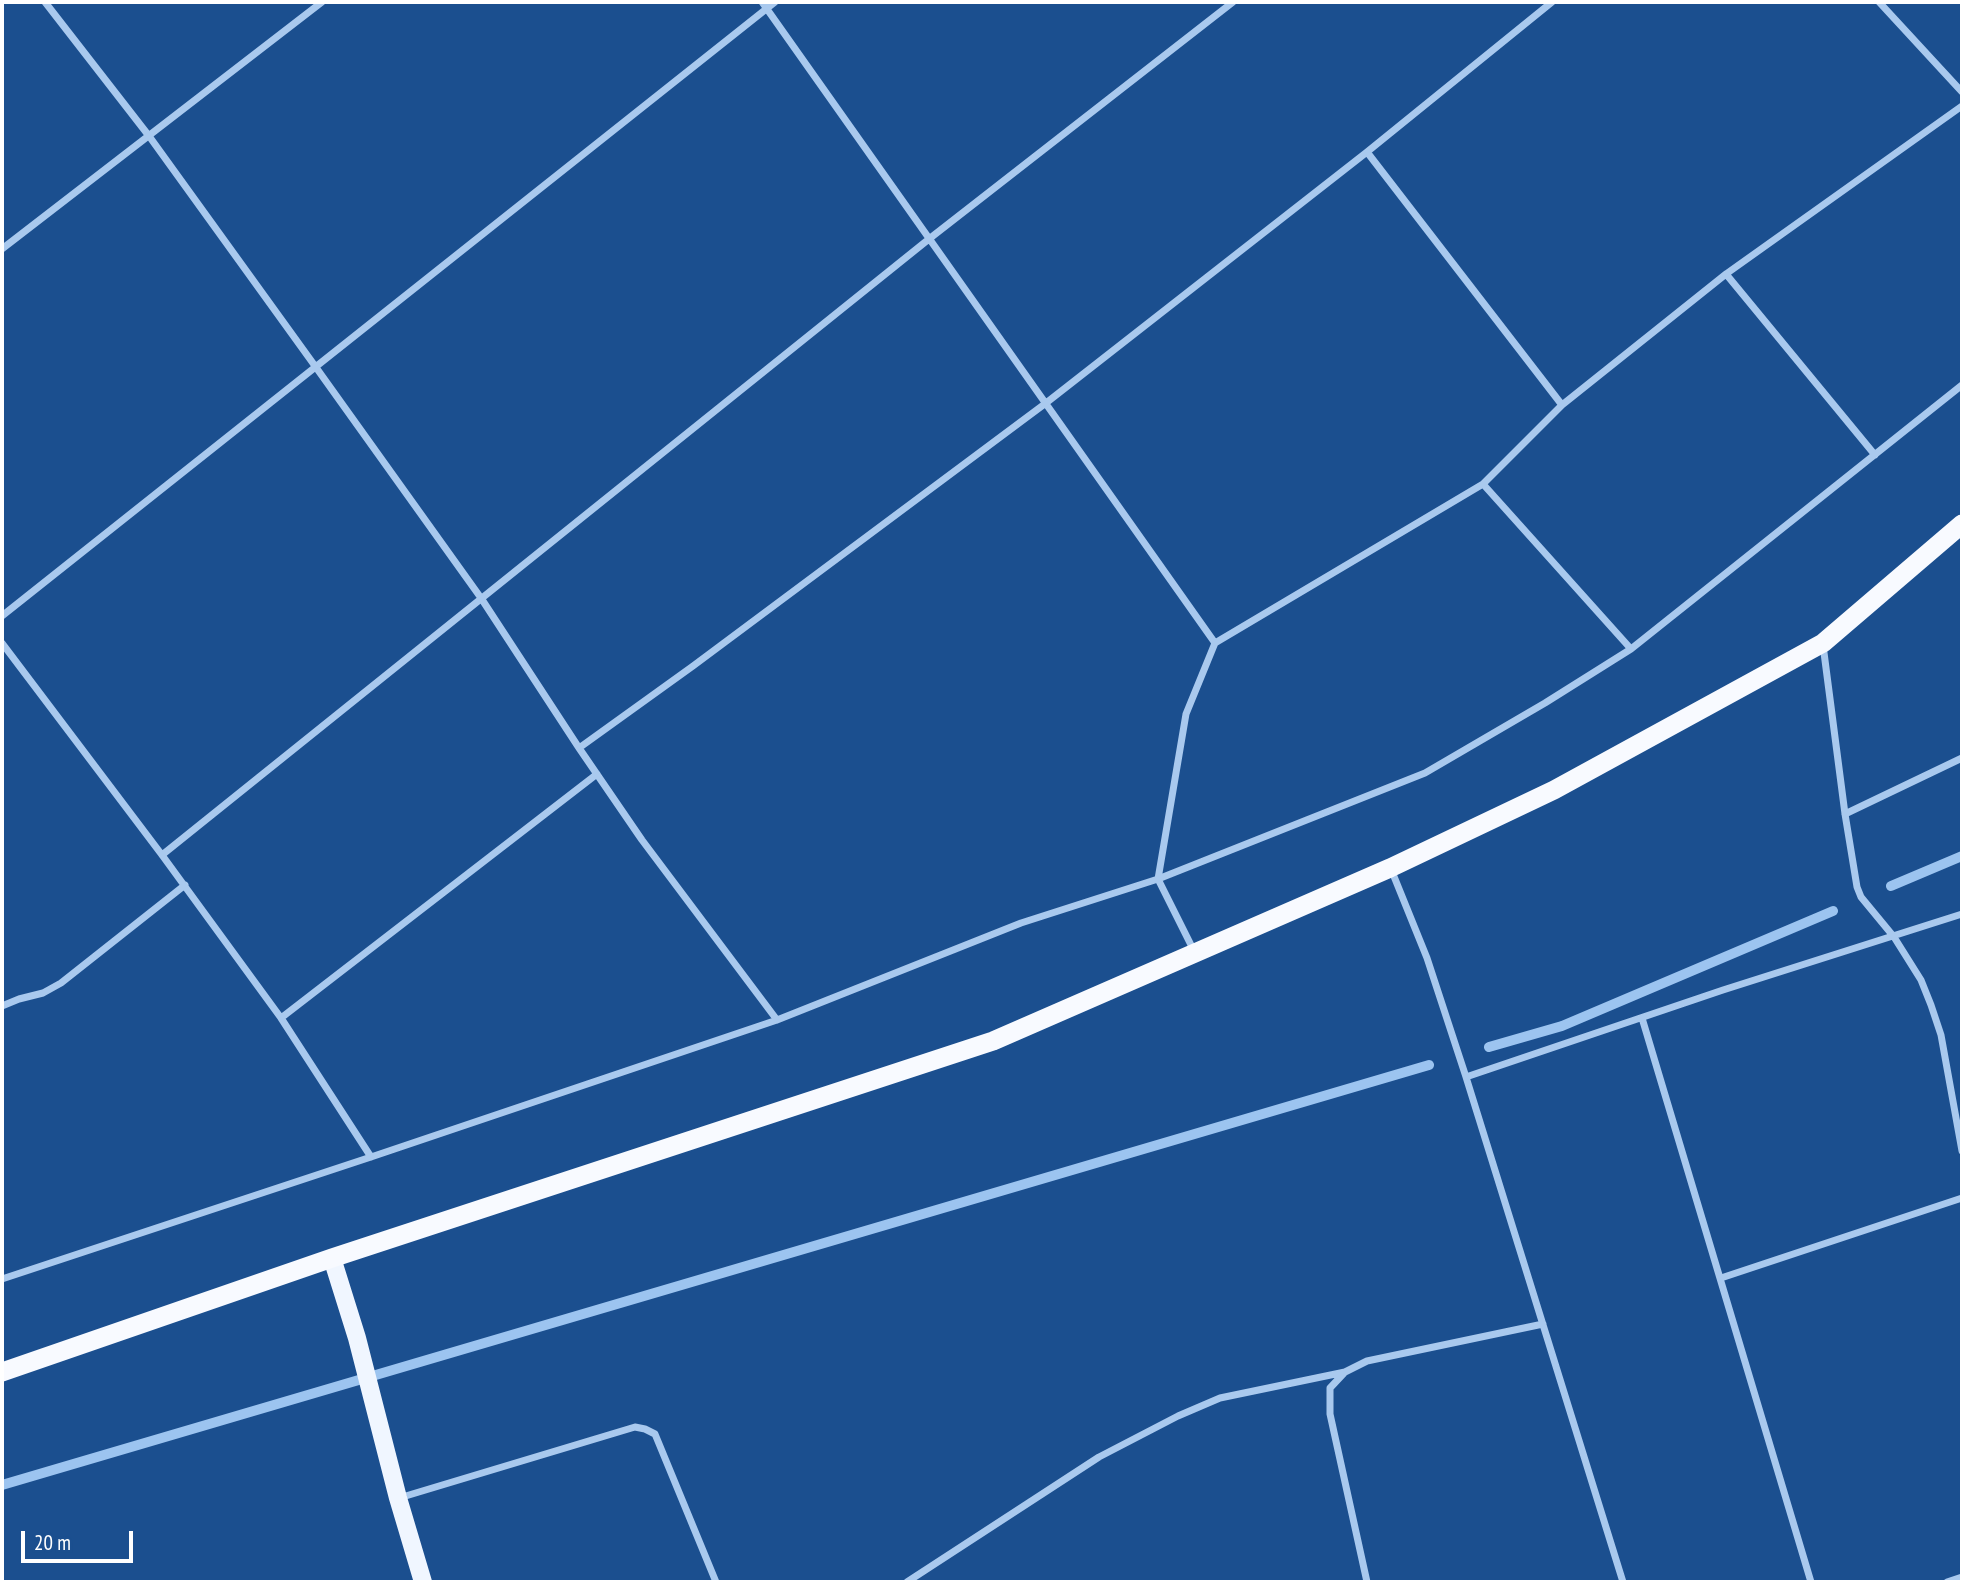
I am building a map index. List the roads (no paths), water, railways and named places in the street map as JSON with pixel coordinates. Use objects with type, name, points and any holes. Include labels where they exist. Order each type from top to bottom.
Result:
[{"type":"highway","points":[[2,1372],[332,1258],[993,1041],[1390,868],[1553,790],[1823,643],[1962,524]]},
{"type":"main road","points":[[332,1258],[357,1338],[398,1498],[423,1582]]},
{"type":"street","points":[[45,2],[149,136],[315,366],[481,597],[642,840],[778,1020]]},
{"type":"street","points":[[2,249],[322,2]]},
{"type":"street","points":[[2,616],[765,5],[775,2]]},
{"type":"street","points":[[162,855],[929,239],[1233,2]]},
{"type":"street","points":[[579,748],[1046,403],[1367,152],[1552,2]]},
{"type":"street","points":[[1879,2],[1962,92]]},
{"type":"street","points":[[765,5],[1215,643]]},
{"type":"street","points":[[1195,953],[1158,879],[1186,714],[1215,643],[1483,484],[1562,405],[1726,274],[1962,106]]},
{"type":"street","points":[[1367,152],[1562,405]]},
{"type":"street","points":[[1726,274],[1875,455]]},
{"type":"street","points":[[2,1279],[778,1020],[1021,923],[1158,879],[1426,773],[1631,649],[1962,385]]},
{"type":"street","points":[[1483,484],[1631,649]]},
{"type":"street","points":[[2,643],[281,1018],[371,1157]]},
{"type":"street","points":[[1823,643],[1854,876],[1861,897],[1894,937],[1921,980],[1941,1035],[1962,1151]]},
{"type":"street","points":[[1845,814],[1962,758]]},
{"type":"street","points":[[281,1018],[597,774]]},
{"type":"street","points":[[1390,868],[1427,958],[1466,1077],[1623,1582]]},
{"type":"street","points":[[2,1006],[43,993],[61,983],[185,886]]},
{"type":"street","points":[[1466,1077],[1723,990],[1962,914]]},
{"type":"street","points":[[1642,1018],[1811,1582]]},
{"type":"street","points":[[1721,1278],[1962,1198]]},
{"type":"street","points":[[907,1582],[1100,1457],[1178,1416],[1220,1398],[1345,1372],[1367,1361],[1543,1324]]},
{"type":"street","points":[[1345,1372],[1331,1388],[1330,1414],[1367,1582]]},
{"type":"street","points":[[398,1498],[635,1427],[645,1429],[655,1434],[716,1582]]},
{"type":"street","points":[[1947,1582],[1962,1577]]},
{"type":"waterway","points":[[1891,886],[1962,856]]},
{"type":"waterway","points":[[1489,1047],[1562,1026],[1833,911]]},
{"type":"waterway","points":[[2,1485],[1429,1065]]}]
